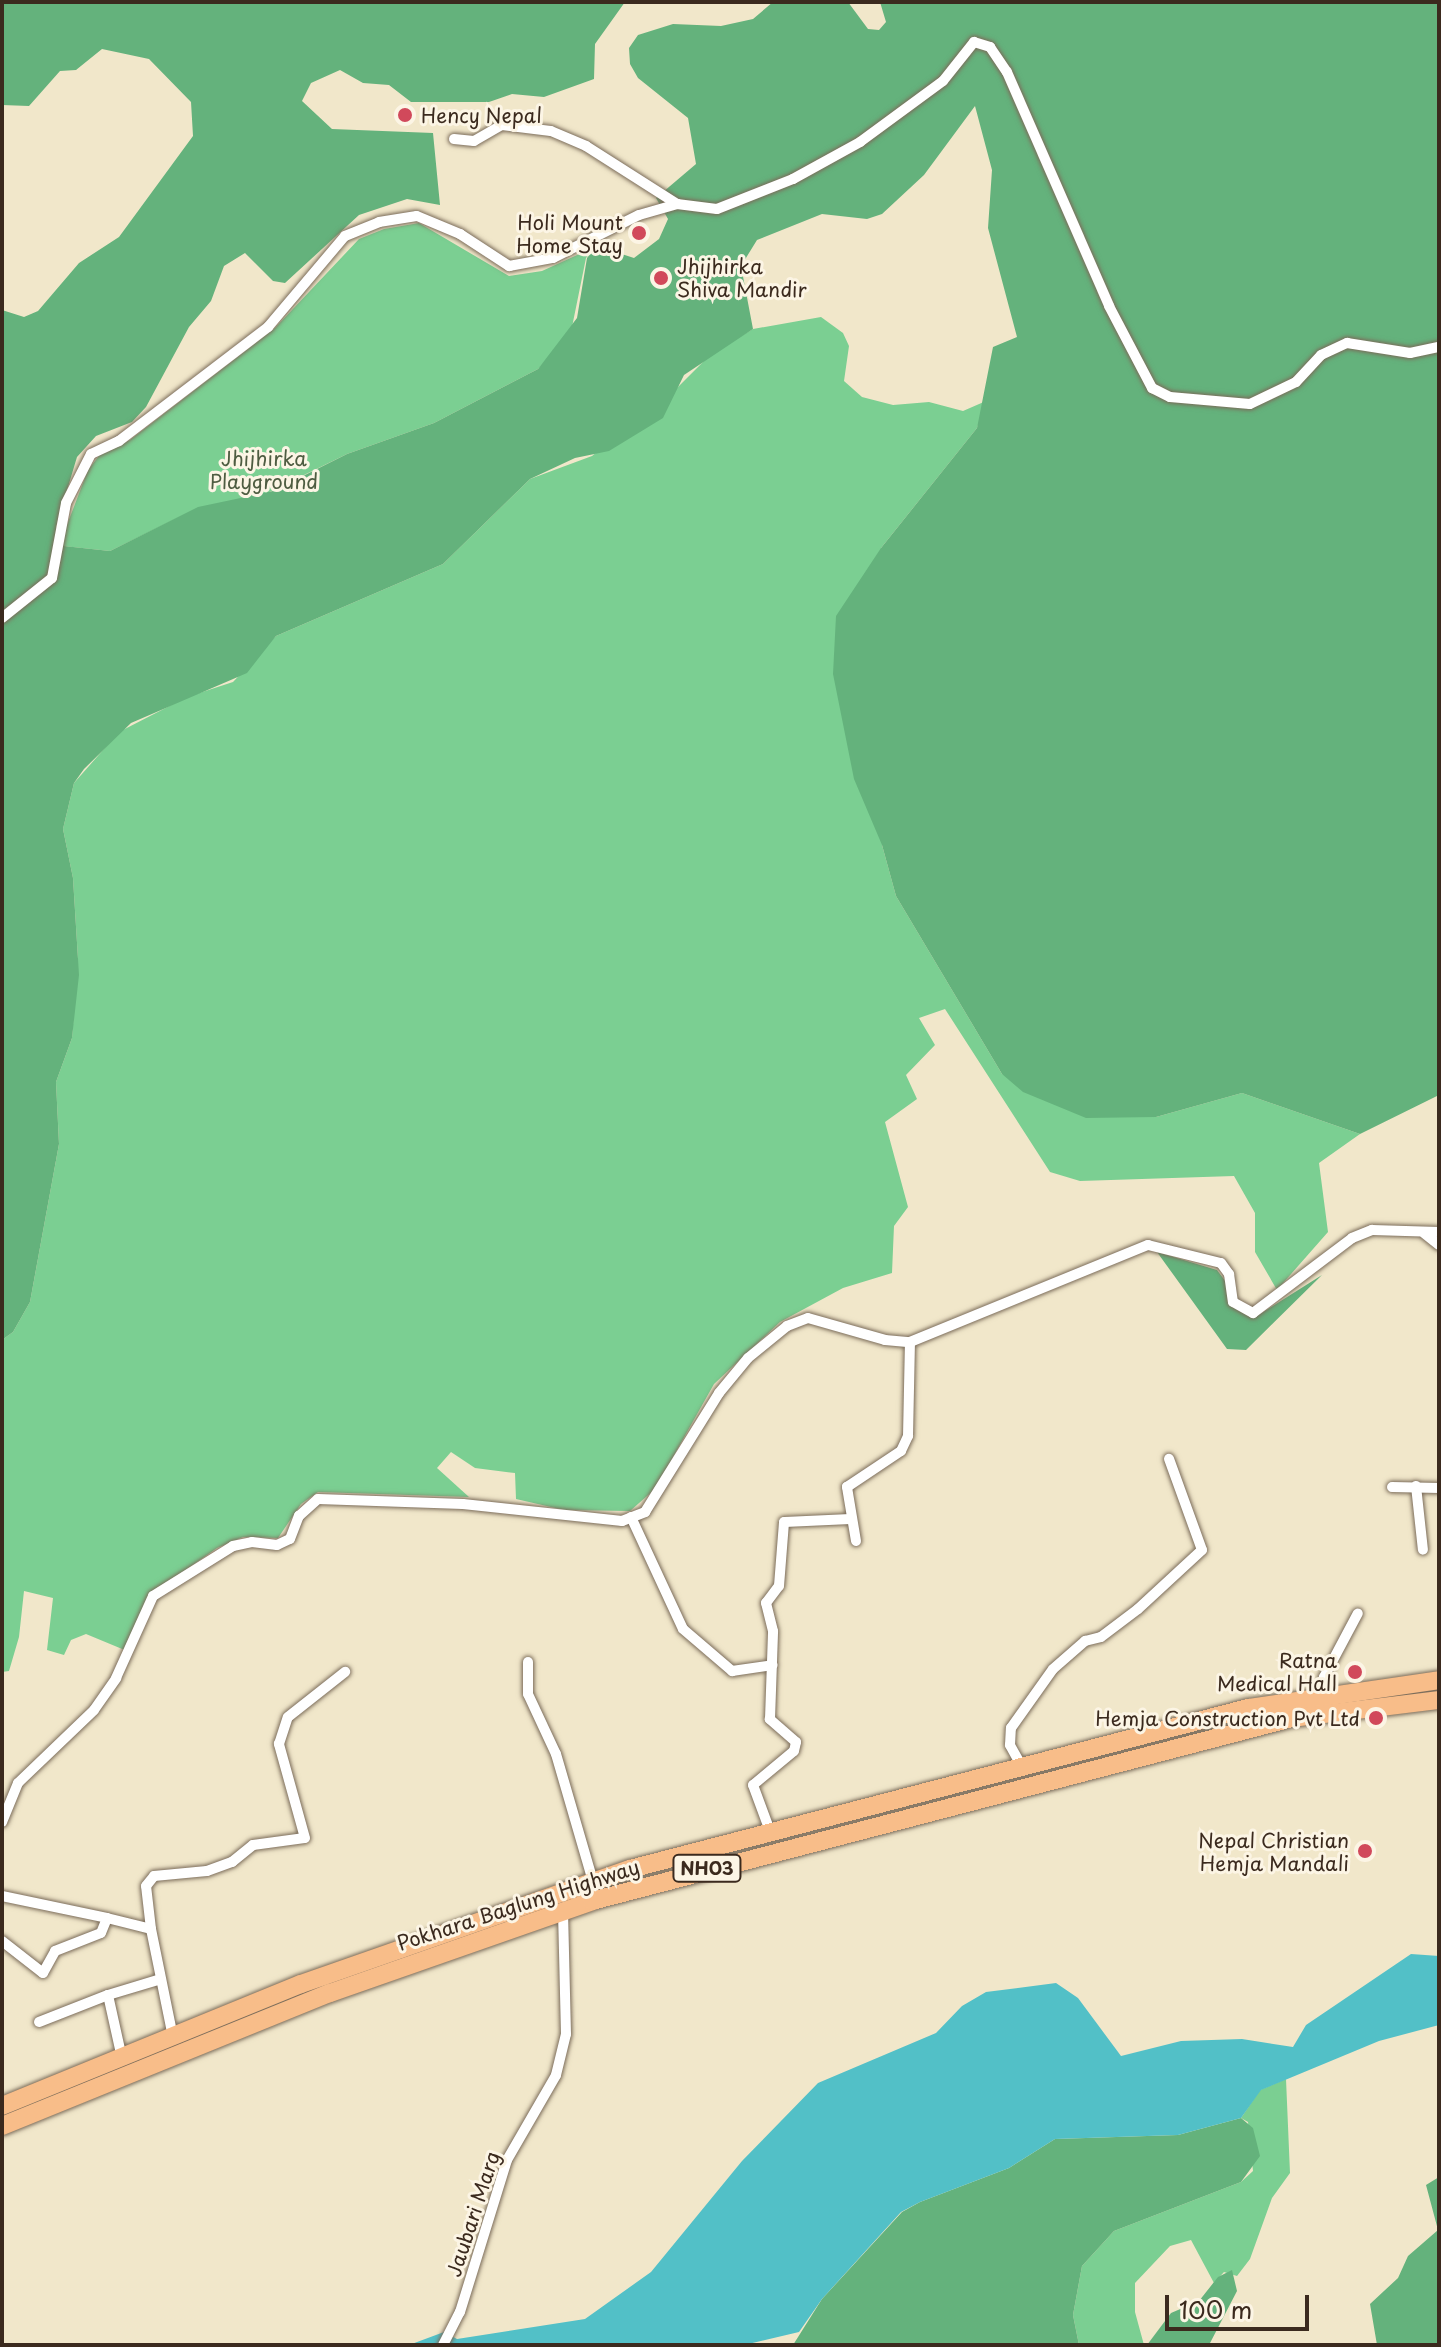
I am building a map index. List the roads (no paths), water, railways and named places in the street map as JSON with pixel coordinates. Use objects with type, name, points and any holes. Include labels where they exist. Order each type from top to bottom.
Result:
[{"type":"highway","name":"Pokhara Baglung Highway","points":[[2,2106],[301,1984],[593,1881],[1021,1765],[1321,1695],[1439,1680]]},
{"type":"highway","name":"Pokhara Baglung Highway","points":[[2,2126],[330,1993],[563,1910],[747,1857],[1292,1718],[1439,1700]]},
{"type":"street","points":[[2,618],[52,578],[66,503],[91,454],[119,441],[268,327],[345,236],[379,222],[417,216],[460,234],[509,266],[553,258],[639,215],[677,204],[717,209],[843,152],[930,92],[969,44],[982,41],[1007,72],[1109,306],[1152,388],[1170,397],[1250,404],[1296,382],[1321,355],[1347,343],[1410,353],[1439,347]]},
{"type":"street","points":[[454,139],[474,141],[502,125],[551,131],[586,146],[677,204]]},
{"type":"street","points":[[2,1822],[18,1783],[94,1710],[116,1678],[153,1596],[233,1546],[252,1542],[277,1545],[290,1539],[299,1516],[318,1499],[463,1504],[596,1520],[631,1517],[645,1512],[664,1487],[719,1393],[748,1358],[787,1326],[808,1318],[885,1340],[910,1342],[1148,1245],[1221,1263],[1229,1274],[1233,1302],[1253,1313],[1352,1238],[1372,1230],[1439,1232]]},
{"type":"street","points":[[1424,1233],[1439,1245]]},
{"type":"street","points":[[856,1541],[847,1487],[901,1451],[908,1436],[910,1342]]},
{"type":"street","points":[[1021,1765],[1010,1745],[1011,1728],[1053,1669],[1085,1641],[1101,1637],[1138,1609],[1202,1550],[1169,1459]]},
{"type":"street","points":[[1416,1486],[1423,1550]]},
{"type":"street","points":[[1392,1487],[1439,1488]]},
{"type":"street","points":[[631,1517],[683,1629],[732,1671],[773,1665]]},
{"type":"street","points":[[770,1831],[753,1785],[794,1751],[796,1742],[770,1719],[773,1631],[766,1603],[779,1586],[784,1522],[851,1519]]},
{"type":"street","points":[[1321,1695],[1324,1677],[1358,1613]]},
{"type":"street","points":[[528,1662],[528,1694],[556,1754],[593,1881]]},
{"type":"street","points":[[173,2037],[151,1929],[146,1886],[154,1876],[207,1871],[232,1862],[253,1845],[305,1838],[279,1744],[288,1717],[345,1672]]},
{"type":"street","points":[[2,1896],[151,1929]]},
{"type":"street","name":"Jaubari Marg","points":[[443,2345],[460,2312],[507,2160],[556,2075],[566,2034],[563,1910]]},
{"type":"street","points":[[2,1941],[43,1973],[55,1951],[101,1933],[107,1918]]},
{"type":"street","points":[[39,2022],[108,1995],[161,1979]]},
{"type":"street","points":[[108,1995],[122,2058]]},
{"type":"water","points":[[1411,1954],[1439,1956],[1439,2025],[1379,2041],[1261,2090],[1241,2118],[1178,2135],[1055,2139],[1009,2168],[920,2202],[901,2212],[822,2299],[799,2332],[744,2345],[409,2345],[444,2332],[457,2339],[585,2319],[651,2272],[742,2161],[818,2083],[936,2033],[962,2006],[986,1992],[1056,1983],[1078,1998],[1121,2056],[1181,2041],[1242,2039],[1293,2047],[1306,2025]]},
{"type":"place","name":"Hency Nepal","points":[[405,115]]},
{"type":"place","name":"Holi Mount Home Stay","points":[[639,233]]},
{"type":"place","name":"Jhijhirka Shiva Mandir","points":[[661,278]]},
{"type":"place","name":"Ratna Medical Hall","points":[[1355,1672]]},
{"type":"place","name":"Hemja Construction Pvt Ltd","points":[[1376,1718]]},
{"type":"place","name":"Nepal Christian Hemja Mandali","points":[[1365,1851]]},
{"type":"park label","name":"Jhijhirka Playground","points":[[264,470]]}]
